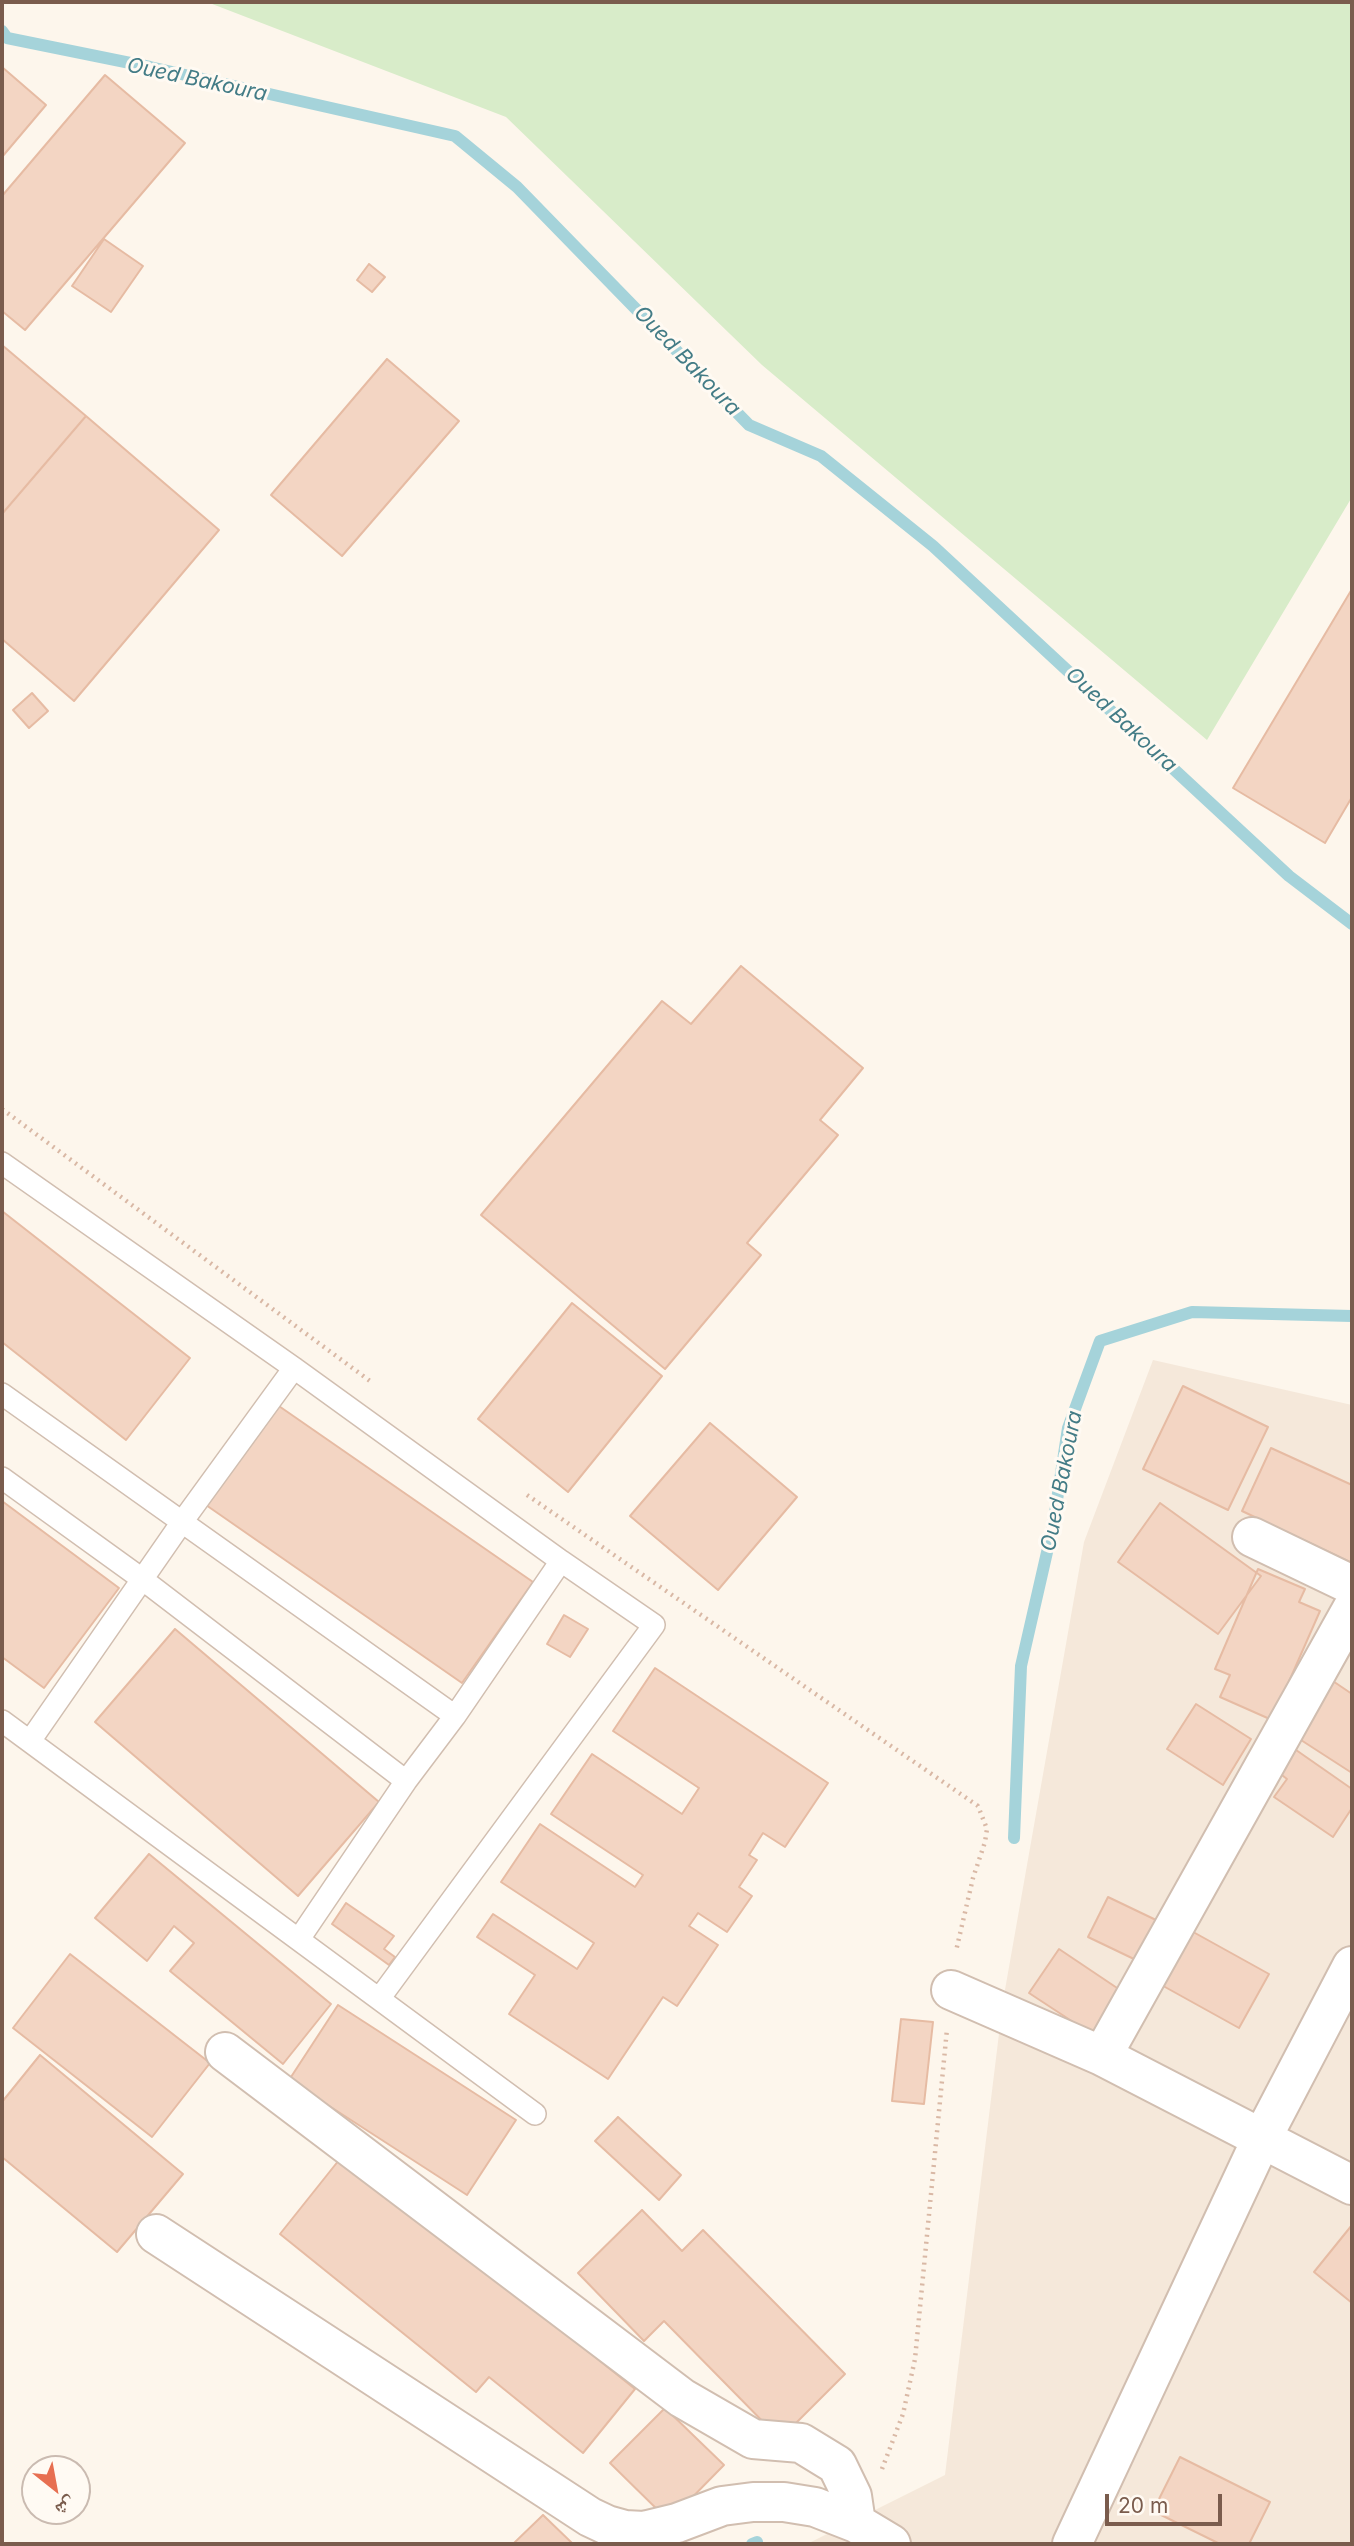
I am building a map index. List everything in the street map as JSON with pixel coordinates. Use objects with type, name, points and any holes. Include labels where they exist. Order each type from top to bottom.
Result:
[{"type":"street","points":[[1252,1537],[1352,1585]]},
{"type":"street","points":[[1102,2056],[1352,1609]]},
{"type":"street","points":[[1072,2544],[1262,2138],[1352,1966]]},
{"type":"street","points":[[951,1990],[1102,2056],[1352,2185]]},
{"type":"street","points":[[225,2052],[681,2398],[753,2439],[801,2443],[837,2465],[873,2532]]},
{"type":"street","points":[[156,2234],[607,2525],[644,2531],[661,2528],[722,2506],[784,2502],[814,2507],[873,2532]]},
{"type":"lane","points":[[2,1163],[654,1625],[379,1999]]},
{"type":"lane","points":[[30,1741],[182,1522],[294,1368]]},
{"type":"lane","points":[[2,1394],[454,1716]]},
{"type":"lane","points":[[2,1478],[142,1579],[406,1781]]},
{"type":"lane","points":[[299,1939],[561,1561]]},
{"type":"lane","points":[[2,1721],[534,2115]]},
{"type":"path","points":[[2,1109],[370,1381]]},
{"type":"path","points":[[527,1494],[978,1806],[987,1829],[963,1915],[951,1990],[915,2359],[902,2414],[883,2468],[873,2532]]},
{"type":"shaded area","points":[[1153,1360],[1352,1405],[1352,2544],[807,2544],[945,2475],[1003,2001],[1084,1542]]},
{"type":"green space","points":[[207,2],[1352,2],[1352,497],[1207,740],[762,365],[506,117]]},
{"type":"building","points":[[2,67],[46,105],[2,157]]},
{"type":"building","points":[[105,75],[185,143],[25,330],[2,311],[2,196]]},
{"type":"building","points":[[104,239],[143,266],[111,312],[72,286]]},
{"type":"building","points":[[369,264],[385,277],[372,292],[357,280]]},
{"type":"building","points":[[2,345],[86,416],[2,514]]},
{"type":"building","points":[[387,359],[459,421],[342,556],[271,495]]},
{"type":"building","points":[[86,416],[219,530],[74,701],[2,639],[2,514]]},
{"type":"building","points":[[1352,589],[1352,797],[1325,843],[1233,788]]},
{"type":"building","points":[[32,693],[48,711],[29,728],[13,710]]},
{"type":"building","points":[[741,966],[863,1068],[820,1120],[838,1135],[747,1243],[761,1255],[665,1369],[481,1215],[662,1001],[691,1024]]},
{"type":"building","points":[[2,1211],[190,1358],[126,1440],[2,1342]]},
{"type":"building","points":[[572,1303],[662,1376],[568,1492],[478,1419]]},
{"type":"building","points":[[1183,1386],[1268,1427],[1228,1510],[1143,1469]]},
{"type":"building","points":[[276,1404],[533,1582],[462,1683],[206,1505]]},
{"type":"building","points":[[710,1423],[797,1497],[718,1590],[630,1516]]},
{"type":"building","points":[[1271,1448],[1352,1485],[1352,1563],[1242,1511]]},
{"type":"building","points":[[2,1501],[119,1588],[44,1688],[2,1657]]},
{"type":"building","points":[[1160,1503],[1261,1576],[1218,1634],[1118,1562]]},
{"type":"building","points":[[1258,1569],[1305,1589],[1299,1602],[1320,1611],[1272,1720],[1220,1697],[1230,1675],[1215,1669]]},
{"type":"building","points":[[564,1615],[588,1629],[570,1657],[547,1644]]},
{"type":"building","points":[[175,1629],[379,1802],[298,1896],[95,1722]]},
{"type":"building","points":[[655,1668],[828,1783],[785,1847],[763,1833],[749,1855],[757,1860],[739,1887],[752,1896],[727,1932],[698,1913],[689,1926],[718,1945],[677,2006],[663,1997],[608,2079],[509,2014],[535,1975],[477,1937],[493,1914],[577,1969],[594,1943],[501,1882],[540,1824],[635,1887],[643,1875],[551,1814],[592,1754],[682,1814],[699,1788],[613,1731]]},
{"type":"building","points":[[1324,1675],[1352,1694],[1352,1773],[1287,1731]]},
{"type":"building","points":[[1196,1704],[1251,1739],[1223,1785],[1167,1749]]},
{"type":"building","points":[[1286,1743],[1352,1789],[1352,1808],[1333,1837],[1274,1797],[1287,1779],[1270,1766]]},
{"type":"building","points":[[149,1854],[331,2004],[283,2064],[170,1971],[194,1943],[174,1926],[147,1961],[95,1918]]},
{"type":"building","points":[[1108,1897],[1156,1920],[1136,1960],[1088,1937]]},
{"type":"building","points":[[346,1903],[394,1936],[384,1949],[395,1957],[389,1965],[332,1924]]},
{"type":"building","points":[[1186,1928],[1269,1974],[1239,2028],[1156,1982]]},
{"type":"building","points":[[1059,1949],[1132,1998],[1102,2041],[1029,1993]]},
{"type":"building","points":[[70,1954],[210,2063],[152,2137],[13,2028]]},
{"type":"building","points":[[338,2005],[516,2120],[467,2195],[289,2080]]},
{"type":"building","points":[[901,2019],[933,2022],[924,2104],[892,2101]]},
{"type":"building","points":[[40,2055],[183,2174],[117,2252],[2,2157],[2,2102]]},
{"type":"building","points":[[618,2117],[681,2175],[659,2200],[595,2141]]},
{"type":"building","points":[[343,2155],[635,2389],[583,2453],[489,2377],[476,2392],[280,2234]]},
{"type":"building","points":[[642,2210],[682,2251],[703,2230],[845,2374],[780,2439],[664,2321],[644,2341],[578,2273]]},
{"type":"building","points":[[1352,2225],[1352,2303],[1314,2272]]},
{"type":"building","points":[[665,2408],[724,2465],[669,2521],[610,2463]]},
{"type":"building","points":[[1180,2457],[1270,2502],[1249,2544],[1220,2544],[1153,2511]]},
{"type":"building","points":[[543,2515],[573,2544],[513,2544]]},
{"type":"waterway","name":"Oued Bakoura","points":[[2,31],[7,38],[150,67],[455,136],[517,187],[749,425],[821,456],[933,546],[1289,876],[1352,924]]},
{"type":"waterway","name":"Oued Bakoura","points":[[1014,1838],[1021,1666],[1053,1526],[1068,1428],[1100,1341],[1192,1312],[1352,1316]]},
{"type":"waterway","name":"Oued Bakoura","points":[[752,2544],[757,2542]]}]
